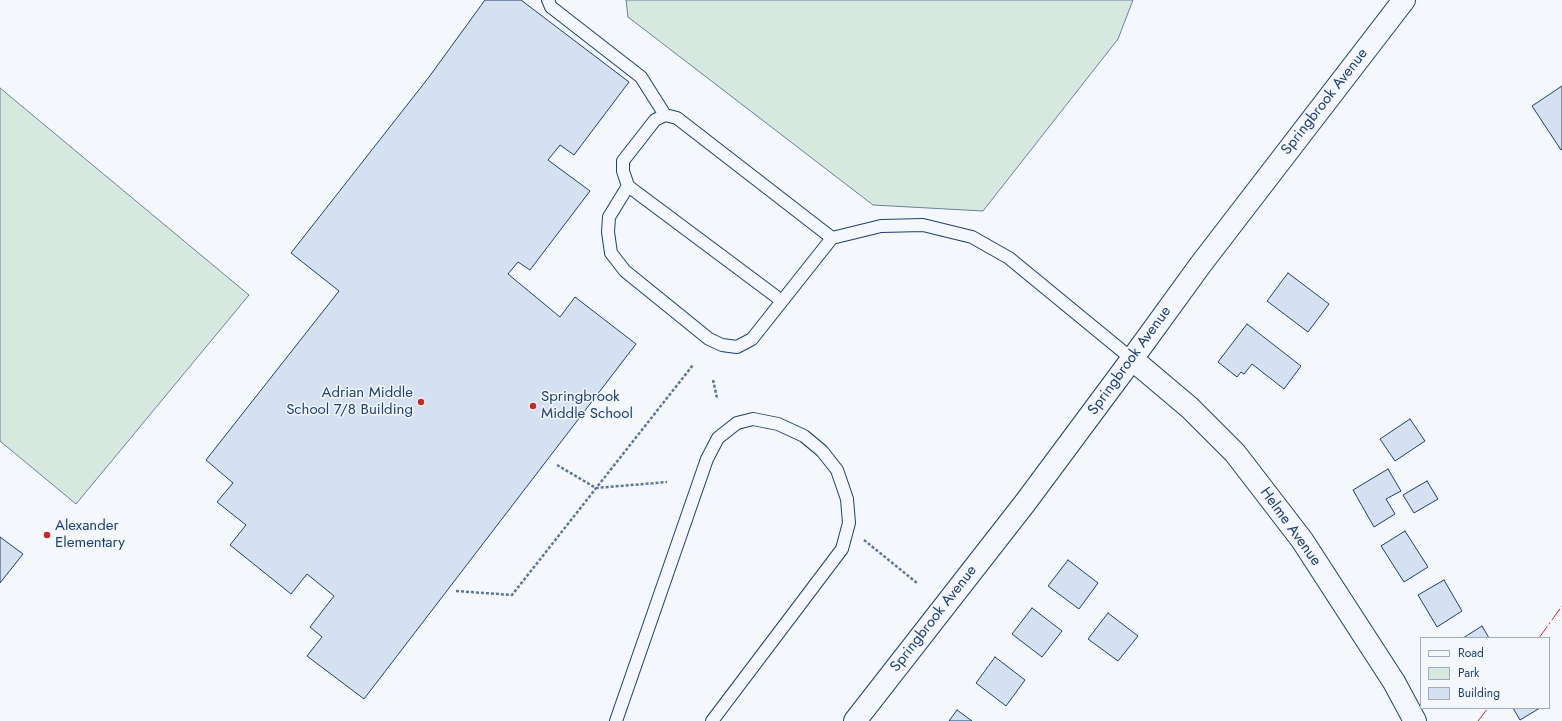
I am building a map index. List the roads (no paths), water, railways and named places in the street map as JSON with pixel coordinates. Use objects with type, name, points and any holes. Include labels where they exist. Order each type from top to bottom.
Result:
[{"type":"street","name":"Springbrook Avenue","points":[[855,721],[1025,504],[1201,264],[1404,0]]},
{"type":"street","name":"Helme Avenue","points":[[1132,359],[1190,408],[1235,453],[1302,540],[1394,682],[1415,721]]},
{"type":"lane","points":[[548,0],[551,7],[641,77],[665,115]]},
{"type":"lane","points":[[782,301],[628,186],[623,171],[623,161],[655,120],[665,115],[677,118],[832,238]]},
{"type":"lane","points":[[628,186],[609,217],[608,232],[611,253],[625,271],[709,339],[722,345],[737,347],[752,339],[832,238],[881,226],[923,225],[972,237],[1009,258],[1132,359]]},
{"type":"lane","points":[[616,721],[707,459],[718,438],[737,423],[754,419],[778,424],[804,436],[822,451],[837,470],[847,499],[849,523],[842,549],[712,721]]},
{"type":"place","name":"Adrian Middle School 7/8 Building","points":[[421,402]]},
{"type":"place","name":"Springbrook Middle School","points":[[533,406]]},
{"type":"place","name":"Alexander Elementary","points":[[47,535]]}]
